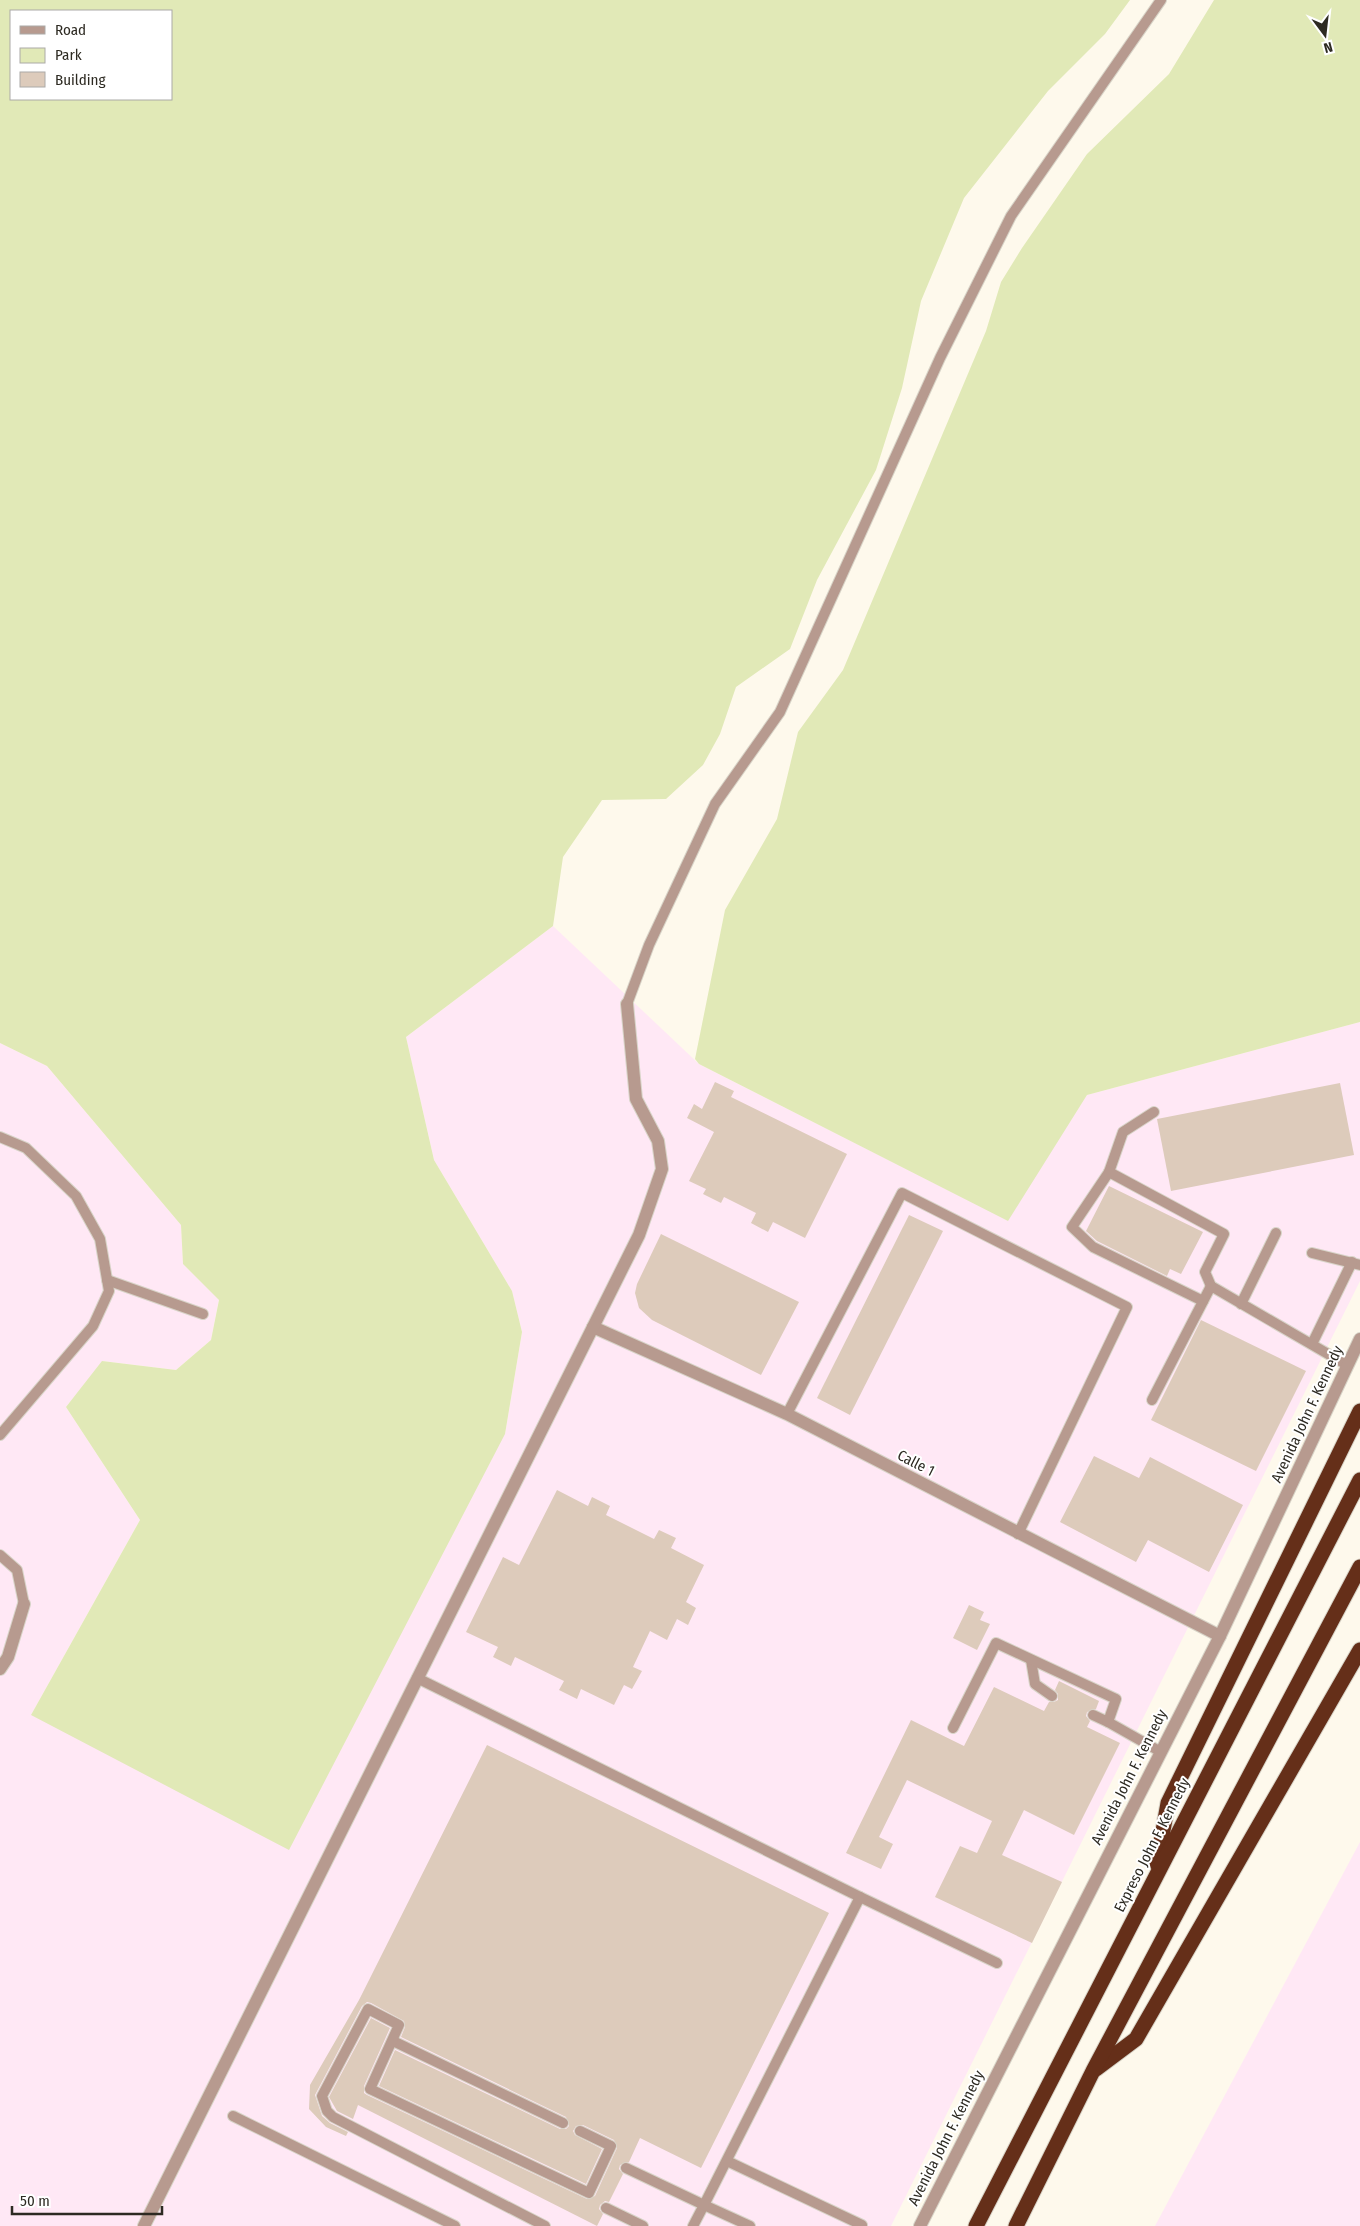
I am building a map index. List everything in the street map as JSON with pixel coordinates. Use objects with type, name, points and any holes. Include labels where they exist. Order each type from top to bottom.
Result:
[{"type":"highway","points":[[1154,1880],[1168,1803],[1360,1411]]},
{"type":"highway","name":"Expreso John F. Kennedy","points":[[976,2226],[1360,1480]]},
{"type":"highway","points":[[1016,2226],[1093,2071],[1360,1567]]},
{"type":"highway","points":[[1093,2071],[1136,2039],[1360,1650]]},
{"type":"street","points":[[144,2226],[639,1235],[662,1169],[658,1141],[636,1098],[627,1004]]},
{"type":"street","name":"Calle 1","points":[[592,1326],[786,1414],[1220,1636]]},
{"type":"street","name":"Avenida John F. Kennedy","points":[[920,2226],[1220,1636],[1360,1339]]},
{"type":"street","points":[[0,1668],[8,1657],[24,1604]]},
{"type":"lane","points":[[627,1004],[648,945],[716,804],[780,712],[940,358],[1011,216],[1161,0]]},
{"type":"lane","points":[[1154,1112],[1123,1132],[1109,1172],[1072,1228],[1093,1247],[1203,1301]]},
{"type":"lane","points":[[0,1137],[26,1148],[76,1196],[100,1238],[109,1291],[93,1326],[0,1435]]},
{"type":"lane","points":[[1109,1172],[1224,1234],[1205,1272],[1211,1286],[1347,1365]]},
{"type":"lane","points":[[786,1414],[902,1193],[1127,1307],[1018,1534]]},
{"type":"lane","points":[[1241,1304],[1276,1233]]},
{"type":"lane","points":[[1312,1253],[1356,1264],[1312,1344]]},
{"type":"lane","points":[[107,1280],[203,1314]]},
{"type":"lane","points":[[1152,1400],[1211,1286]]},
{"type":"lane","points":[[0,1555],[17,1570],[24,1604]]},
{"type":"lane","points":[[953,1728],[996,1643],[1116,1699],[1108,1722]]},
{"type":"lane","points":[[1031,1660],[1035,1684],[1052,1696]]},
{"type":"lane","points":[[417,1678],[860,1898],[997,1963]]},
{"type":"lane","points":[[1093,1715],[1161,1752]]},
{"type":"lane","points":[[693,2226],[860,1898]]},
{"type":"lane","points":[[545,2226],[333,2117],[327,2111],[322,2096],[368,2009],[399,2025],[370,2089],[588,2192],[611,2146],[580,2131]]},
{"type":"lane","points":[[393,2041],[563,2123]]},
{"type":"lane","points":[[234,2116],[455,2226]]},
{"type":"lane","points":[[727,2161],[862,2225]]},
{"type":"lane","points":[[626,2168],[750,2226]]},
{"type":"lane","points":[[606,2208],[644,2226]]},
{"type":"shaded area","points":[[553,926],[699,1064],[1007,1220],[1087,1095],[1360,1022],[1360,1281],[891,2226],[0,2226],[0,1043],[47,1066],[181,1225],[183,1264],[219,1299],[211,1340],[176,1370],[103,1361],[66,1407],[140,1520],[31,1715],[505,1434],[522,1332],[512,1291],[434,1160],[406,1037]]},
{"type":"shaded area","points":[[1360,1842],[1360,2226],[1155,2226]]},
{"type":"green space","points":[[0,0],[1130,0],[1105,34],[1048,91],[964,198],[921,301],[902,388],[876,470],[817,580],[790,649],[736,687],[720,734],[703,765],[666,799],[602,800],[563,857],[553,926],[406,1037],[434,1160],[512,1291],[522,1332],[505,1434],[289,1850],[31,1715],[140,1520],[66,1407],[102,1361],[176,1370],[211,1340],[219,1300],[183,1264],[181,1225],[47,1066],[0,1043]]},
{"type":"green space","points":[[1214,0],[1360,0],[1360,1022],[1087,1095],[1008,1221],[699,1064],[695,1059],[725,910],[777,819],[798,732],[843,670],[986,331],[1001,282],[1022,248],[1087,154],[1169,74]]},
{"type":"building","points":[[715,1082],[734,1091],[731,1097],[847,1154],[805,1238],[773,1222],[768,1232],[751,1223],[756,1213],[724,1197],[721,1203],[703,1194],[706,1189],[689,1181],[714,1132],[687,1118],[694,1104],[702,1109]]},
{"type":"building","points":[[1340,1083],[1354,1155],[1171,1191],[1157,1119]]},
{"type":"building","points":[[1109,1186],[1203,1232],[1181,1274],[1170,1269],[1167,1276],[1097,1241],[1086,1231]]},
{"type":"building","points":[[909,1215],[943,1231],[850,1415],[817,1398]]},
{"type":"building","points":[[661,1234],[799,1302],[761,1375],[652,1320],[639,1308],[635,1293],[637,1284]]},
{"type":"building","points":[[1201,1320],[1306,1371],[1256,1471],[1151,1420]]},
{"type":"building","points":[[1094,1456],[1139,1478],[1150,1457],[1243,1505],[1209,1572],[1148,1540],[1136,1562],[1060,1522]]},
{"type":"building","points":[[557,1490],[588,1506],[592,1497],[610,1506],[606,1515],[654,1539],[659,1530],[676,1538],[671,1548],[704,1565],[686,1602],[696,1608],[688,1625],[677,1619],[667,1640],[650,1631],[633,1667],[642,1671],[632,1689],[624,1685],[614,1705],[581,1689],[577,1699],[559,1690],[564,1681],[515,1657],[511,1666],[493,1657],[498,1647],[466,1632],[503,1557],[519,1565]]},
{"type":"building","points":[[969,1605],[984,1612],[980,1620],[990,1624],[977,1650],[953,1638]]},
{"type":"building","points":[[1059,1681],[1099,1701],[1096,1709],[1087,1712],[1086,1716],[1090,1721],[1087,1727],[1120,1743],[1074,1835],[1024,1810],[1002,1855],[1062,1882],[1032,1943],[935,1897],[960,1846],[977,1853],[992,1821],[907,1780],[879,1837],[893,1844],[881,1869],[846,1853],[911,1720],[964,1746],[994,1687],[1044,1711],[1049,1702],[1058,1700],[1058,1694],[1055,1690]]},
{"type":"building","points":[[487,1745],[829,1913],[701,2168],[640,2138],[629,2162],[620,2165],[619,2169],[623,2174],[609,2202],[605,2201],[600,2205],[599,2209],[603,2214],[597,2226],[358,2105],[353,2119],[337,2111],[329,2097],[371,2018],[390,2028],[364,2086],[364,2093],[367,2095],[587,2199],[595,2196],[617,2148],[614,2140],[583,2125],[576,2126],[573,2131],[575,2135],[602,2149],[586,2184],[379,2086],[395,2050],[560,2129],[566,2129],[569,2126],[566,2117],[401,2037],[405,2027],[404,2021],[371,2003],[367,2002],[362,2006],[315,2095],[322,2116],[330,2123],[348,2132],[346,2136],[326,2127],[309,2109],[310,2085],[359,2000]]}]
